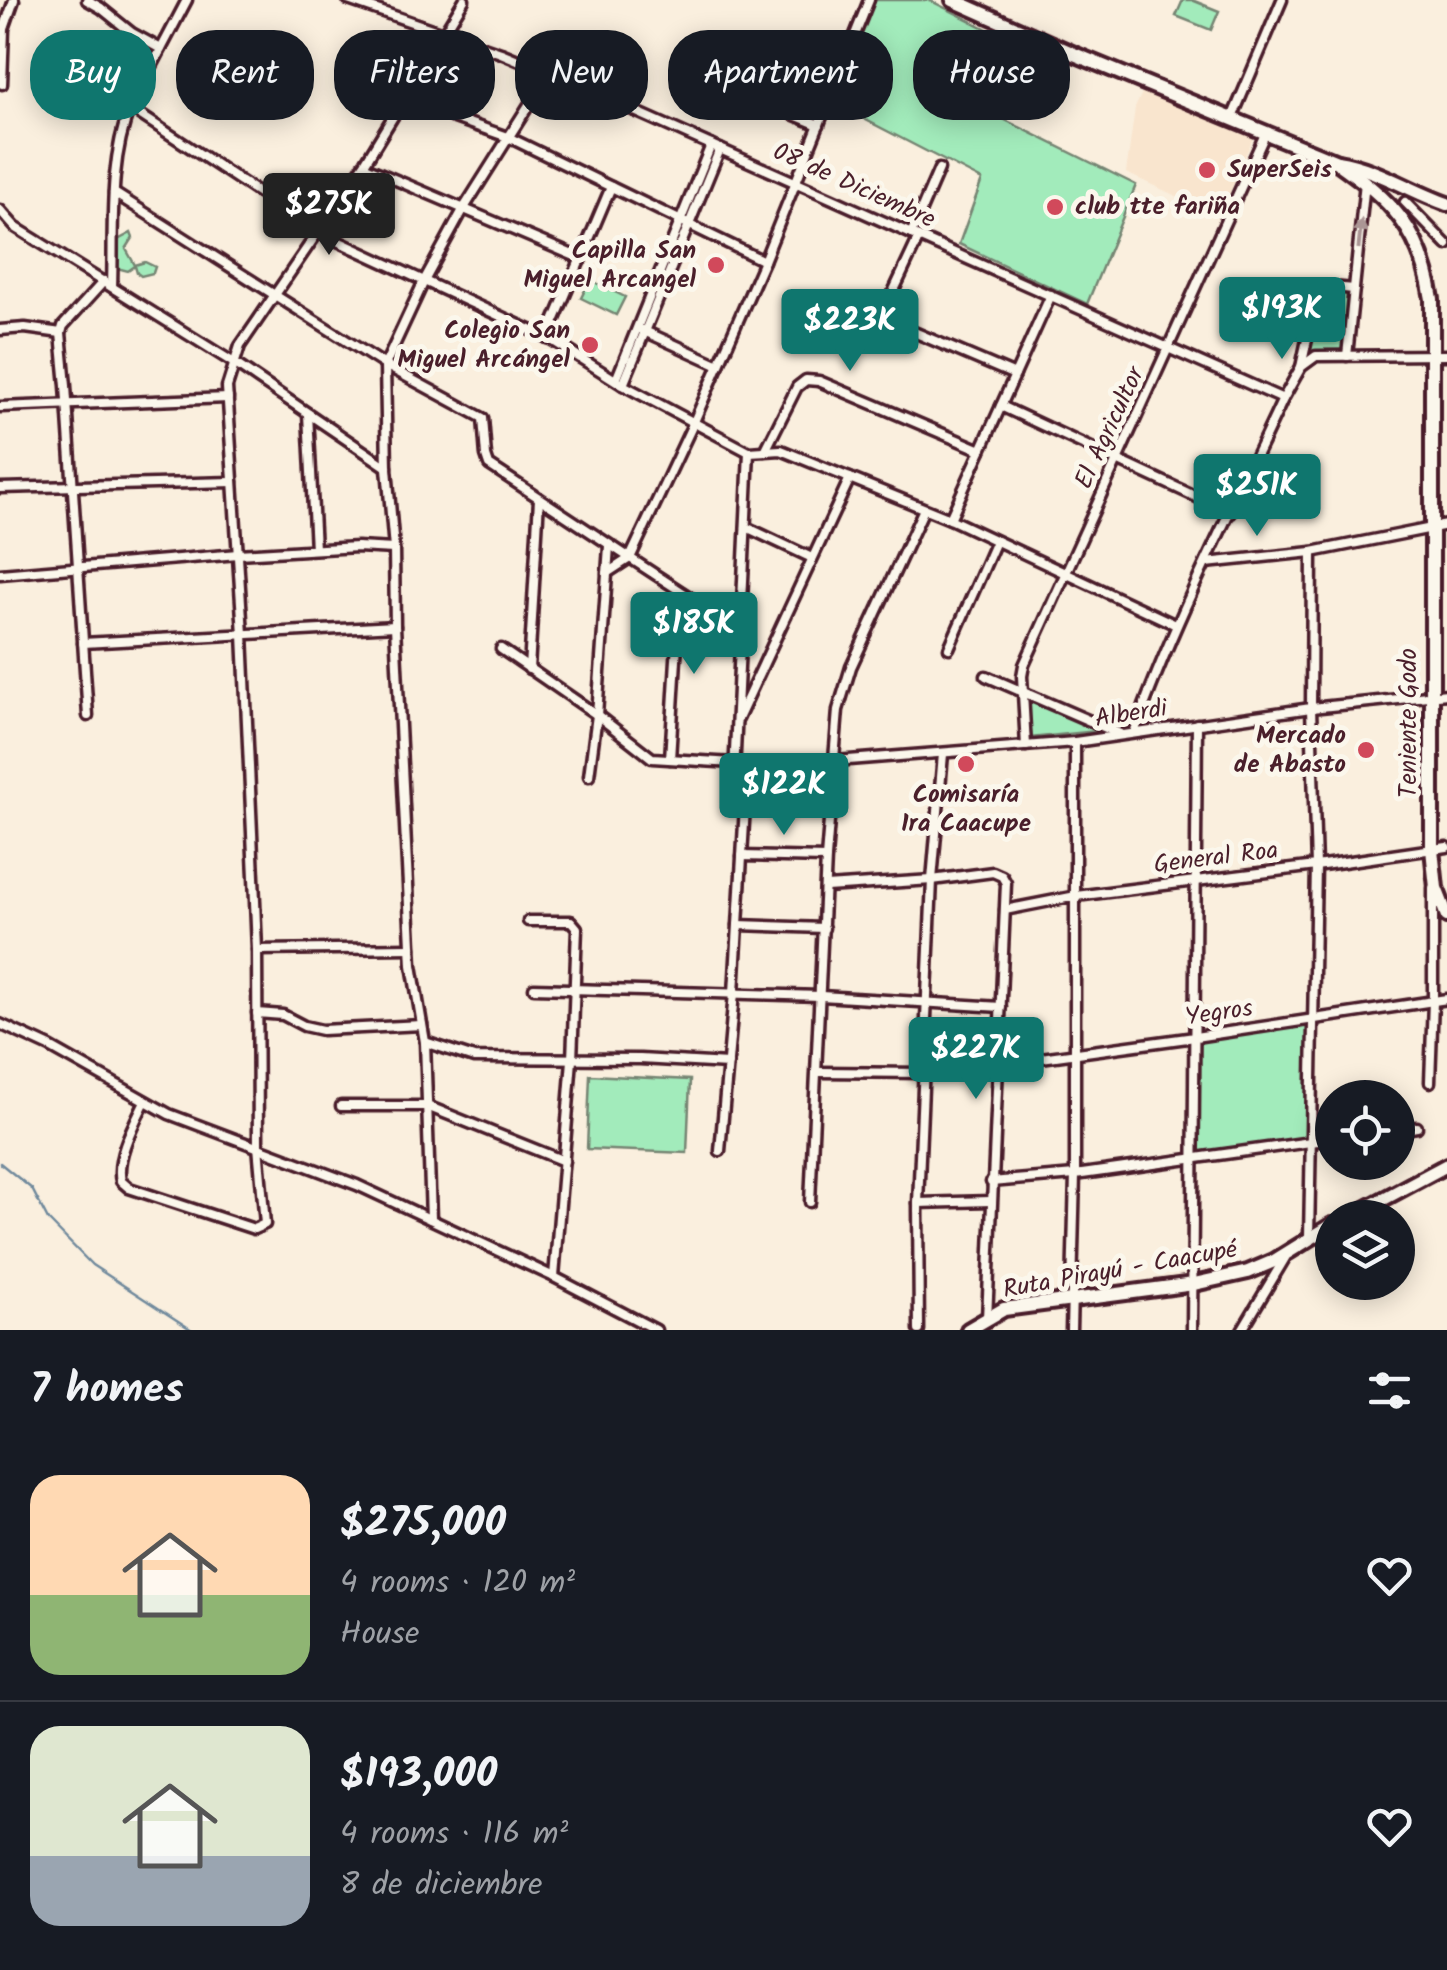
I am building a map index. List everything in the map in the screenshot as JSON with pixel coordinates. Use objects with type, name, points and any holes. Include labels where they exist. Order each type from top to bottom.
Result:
[{"type":"main road","points":[[953,0],[1074,54],[1446,204]]},
{"type":"main road","points":[[1337,162],[1392,206],[1422,258],[1429,280],[1432,354]]},
{"type":"main road","points":[[1401,218],[1405,202],[1412,196],[1446,204]]},
{"type":"main road","name":"Teniente Godo","points":[[1432,354],[1431,696],[1440,848],[1436,888],[1447,916]]},
{"type":"main road","points":[[1382,1200],[1447,1166]]},
{"type":"main road","name":"Ruta Pirayú - Caacupé","points":[[968,1330],[1004,1309],[1194,1284],[1248,1272],[1315,1235]]},
{"type":"street","points":[[2,84],[2,27],[14,0]]},
{"type":"street","points":[[88,0],[132,33],[162,49]]},
{"type":"street","points":[[156,60],[188,0]]},
{"type":"street","name":"08 de Diciembre","points":[[348,0],[433,30]]},
{"type":"street","points":[[446,30],[464,0]]},
{"type":"street","points":[[608,573],[630,558],[693,424],[869,0]]},
{"type":"street","points":[[1232,118],[1282,0]]},
{"type":"street","name":"08 de Diciembre","points":[[648,117],[1283,399]]},
{"type":"street","points":[[88,716],[61,333],[63,326],[108,284],[119,146],[127,120]]},
{"type":"street","points":[[148,120],[318,232],[548,338],[693,424],[750,452],[781,450],[924,508],[1176,625]]},
{"type":"street","points":[[146,1101],[119,1165],[120,1181],[129,1188],[254,1229],[265,1224],[258,1146],[257,950],[227,388],[240,346],[391,120]]},
{"type":"street","points":[[460,120],[508,137],[764,260]]},
{"type":"street","points":[[432,1219],[425,1042],[412,948],[387,468],[386,365],[424,281],[519,120]]},
{"type":"street","points":[[809,120],[819,124]]},
{"type":"street","name":"El Agricultor","points":[[1026,746],[1024,665],[1266,132]]},
{"type":"street","points":[[619,382],[716,147]]},
{"type":"street","points":[[363,166],[582,259]]},
{"type":"street","points":[[881,318],[939,169]]},
{"type":"street","points":[[1347,356],[1365,182]]},
{"type":"street","points":[[548,338],[611,187]]},
{"type":"street","points":[[114,193],[386,365],[483,418],[489,464],[740,630]]},
{"type":"street","points":[[1405,202],[1447,245]]},
{"type":"street","points":[[0,210],[16,227],[234,363],[387,468]]},
{"type":"street","points":[[1134,732],[1176,625],[1301,368],[1316,298],[1322,289],[1354,290]]},
{"type":"street","points":[[950,520],[1050,295]]},
{"type":"street","points":[[841,300],[1015,375]]},
{"type":"street","points":[[0,330],[25,328],[61,333]]},
{"type":"street","points":[[641,330],[719,365]]},
{"type":"street","points":[[1301,368],[1316,356],[1447,355]]},
{"type":"street","points":[[764,451],[796,388],[806,380],[818,381],[981,450]]},
{"type":"street","points":[[0,408],[228,398]]},
{"type":"street","points":[[1001,406],[1230,512]]},
{"type":"street","points":[[308,413],[315,549]]},
{"type":"street","points":[[750,452],[736,784],[746,790],[832,794]]},
{"type":"street","points":[[736,723],[850,478]]},
{"type":"street","points":[[0,488],[233,482]]},
{"type":"street","points":[[529,669],[539,498]]},
{"type":"street","points":[[810,1202],[826,858],[838,710],[851,667],[924,508]]},
{"type":"street","points":[[1206,563],[1312,552],[1447,525]]},
{"type":"street","points":[[746,527],[812,558]]},
{"type":"street","points":[[950,648],[996,541]]},
{"type":"street","points":[[590,776],[609,546]]},
{"type":"street","points":[[0,574],[315,549],[394,550]]},
{"type":"street","points":[[1310,1238],[1316,866],[1312,552]]},
{"type":"street","points":[[670,759],[680,593]]},
{"type":"street","points":[[83,643],[395,626]]},
{"type":"street","points":[[501,650],[652,758],[734,763]]},
{"type":"street","points":[[986,676],[1122,735]]},
{"type":"street","name":"Alberdi","points":[[836,761],[1075,742],[1311,708],[1447,694]]},
{"type":"street","points":[[1192,1330],[1197,724]]},
{"type":"street","points":[[1071,1330],[1075,742]]},
{"type":"street","points":[[919,1330],[918,1203],[932,880],[942,754]]},
{"type":"street","points":[[720,1152],[746,790]]},
{"type":"street","points":[[1430,1082],[1440,848]]},
{"type":"street","name":"General Roa","points":[[1005,910],[1076,896],[1440,848]]},
{"type":"street","points":[[742,856],[826,858]]},
{"type":"street","points":[[826,887],[994,872],[1006,883],[987,1319]]},
{"type":"street","points":[[528,921],[571,921],[578,928],[572,1060],[554,1277]]},
{"type":"street","points":[[738,925],[824,928]]},
{"type":"street","points":[[257,950],[412,948]]},
{"type":"street","points":[[534,988],[734,992],[1001,1007]]},
{"type":"street","name":"Yegros","points":[[997,1064],[1447,999]]},
{"type":"street","points":[[257,1013],[283,1014],[304,1026],[322,1030],[422,1025]]},
{"type":"street","points":[[0,1024],[50,1046],[180,1118],[258,1146],[432,1219],[656,1330]]},
{"type":"street","points":[[425,1042],[474,1058],[728,1064]]},
{"type":"street","points":[[818,1072],[926,1074]]},
{"type":"street","points":[[341,1106],[427,1106],[564,1161]]},
{"type":"street","points":[[992,1182],[1075,1175],[1315,1142]]},
{"type":"street","points":[[918,1203],[991,1201]]},
{"type":"street","points":[[1242,1330],[1290,1250]]},
{"type":"shaded area","points":[[1145,86],[1255,133],[1220,216],[1126,173],[1135,108]]},
{"type":"green space","points":[[875,0],[929,0],[989,30],[913,30],[913,120],[1005,120],[1136,185],[1087,304],[959,244],[982,180],[866,120],[893,120],[893,30],[863,30]]},
{"type":"green space","points":[[1183,0],[1219,11],[1211,30],[1176,16]]},
{"type":"green space","points":[[131,233],[133,238],[126,249],[135,265],[145,262],[155,267],[153,273],[141,276],[135,266],[128,271],[117,268],[118,240]]},
{"type":"green space","points":[[590,280],[625,297],[616,315],[581,298]]},
{"type":"green space","points":[[1322,289],[1354,289],[1347,356],[1316,356],[1301,367],[1316,298]]},
{"type":"green space","points":[[1029,697],[1106,730],[1030,738]]},
{"type":"green space","points":[[1315,1019],[1312,1142],[1194,1157],[1195,1037]]},
{"type":"green space","points":[[590,1075],[690,1080],[687,1153],[587,1149]]},
{"type":"waterway","points":[[0,1163],[32,1189],[48,1220],[92,1265],[192,1330]]},
{"type":"place","name":"SuperSeis","points":[[1207,170]]},
{"type":"place","name":"club tte fariña","points":[[1055,207]]},
{"type":"place","name":"Capilla San Miguel Arcangel","points":[[716,265]]},
{"type":"place","name":"Colegio San Miguel Arcángel","points":[[590,345]]},
{"type":"place","name":"Mercado de Abasto","points":[[1366,750]]},
{"type":"place","name":"Comisaría 1ra Caacupe","points":[[966,764]]}]
